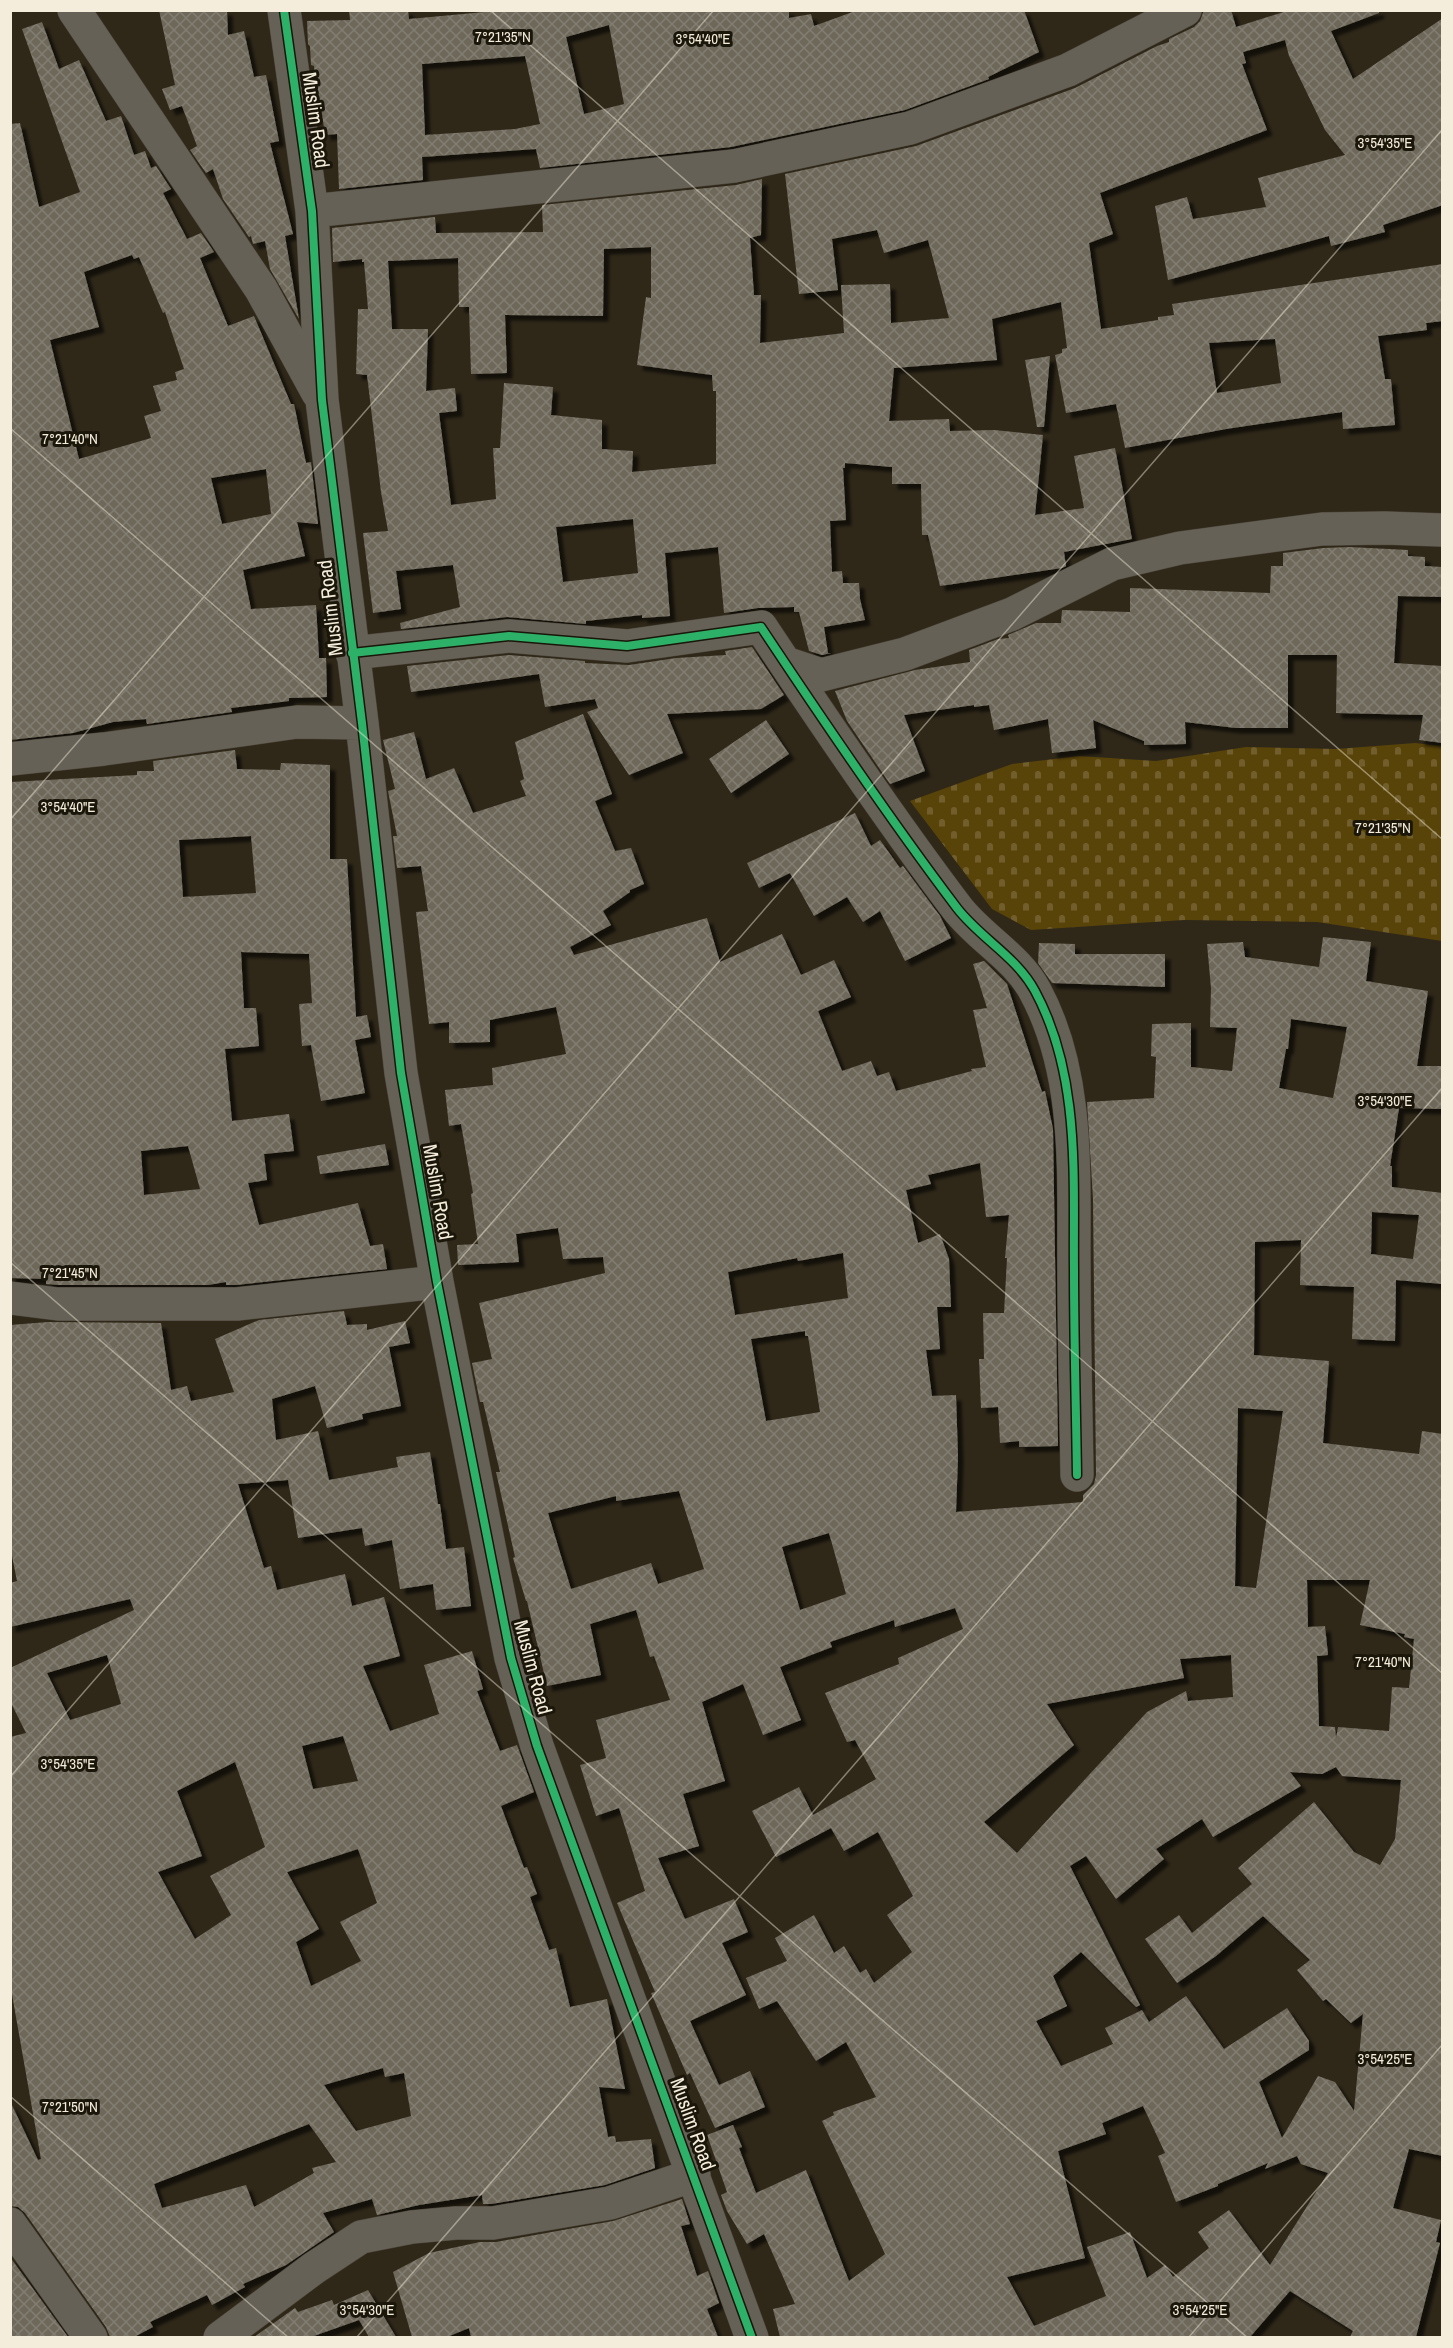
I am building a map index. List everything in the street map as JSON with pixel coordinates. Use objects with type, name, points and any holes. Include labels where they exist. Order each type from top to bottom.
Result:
[{"type":"street","points":[[74,10],[261,289],[322,400]]},
{"type":"street","name":"Muslim Road","points":[[284,10],[312,211],[322,400],[362,723],[401,1073],[437,1282],[510,1658],[537,1746],[752,2337]]},
{"type":"street","points":[[312,211],[734,166],[910,128],[1068,70],[1185,10]]},
{"type":"street","points":[[785,663],[821,675],[905,654],[1012,615],[1112,564],[1180,548],[1322,529],[1443,530]]},
{"type":"street","points":[[352,653],[509,636],[627,646],[761,627],[913,850],[955,905],[1021,970],[1035,990],[1056,1040],[1064,1068],[1075,1180],[1077,1475]]},
{"type":"street","points":[[10,759],[104,749],[297,722],[362,723]]},
{"type":"street","points":[[10,1298],[58,1304],[237,1304],[437,1282]]},
{"type":"street","points":[[220,2337],[307,2272],[361,2237],[411,2227],[456,2223],[493,2223],[610,2203],[694,2175]]},
{"type":"street","points":[[10,2224],[91,2337]]},
{"type":"green space","points":[[1415,743],[1442,746],[1442,941],[1317,922],[1184,920],[1031,930],[992,909],[910,801],[1012,764],[1079,756],[1156,761],[1246,747],[1336,749]]},
{"type":"building","points":[[159,10],[227,10],[228,35],[244,31],[254,77],[266,75],[279,141],[270,143],[293,234],[285,236],[299,319],[270,269],[265,241],[253,244],[251,236],[249,237],[223,199],[213,169],[206,173],[190,150],[197,146],[182,106],[170,110],[162,89],[175,85]]},
{"type":"building","points":[[349,10],[408,10],[409,19],[506,10],[789,10],[789,18],[811,14],[814,26],[858,10],[1024,10],[1039,52],[988,77],[989,79],[905,110],[731,147],[540,168],[536,149],[422,157],[423,180],[339,189],[337,134],[325,135],[321,107],[316,107],[314,66],[311,65],[307,21],[350,20]],"holes":[[[609,25],[624,104],[584,114],[566,37]],[[525,56],[540,124],[515,129],[425,135],[422,64]]]},
{"type":"building","points":[[1204,10],[1231,10],[1236,27],[1290,10],[1379,10],[1379,13],[1331,31],[1353,79],[1443,18],[1443,205],[1383,225],[1385,232],[1331,246],[1329,236],[1168,280],[1155,206],[1187,197],[1193,219],[1266,207],[1258,178],[1345,155],[1325,130],[1289,56],[1285,40],[1243,52],[1246,63],[1242,64],[1267,130],[1100,193],[1113,234],[1089,243],[1101,329],[1158,320],[1158,317],[1174,315],[1172,304],[1443,264],[1443,321],[1426,323],[1427,330],[1378,336],[1385,379],[1391,379],[1395,425],[1343,429],[1342,412],[1226,429],[1125,448],[1116,404],[1066,413],[1055,355],[1067,348],[1061,302],[992,319],[997,360],[894,368],[889,421],[949,419],[950,431],[994,430],[1043,435],[1035,515],[1084,508],[1074,456],[1115,448],[1132,539],[1064,552],[1066,566],[1062,568],[940,586],[928,535],[922,535],[921,484],[892,484],[892,467],[845,463],[845,468],[843,468],[846,520],[830,521],[832,572],[842,571],[843,583],[859,583],[865,620],[824,627],[828,653],[831,653],[822,655],[809,651],[799,612],[794,612],[794,607],[758,608],[724,613],[718,547],[665,553],[670,616],[642,618],[642,615],[586,621],[586,624],[507,617],[401,629],[400,623],[460,607],[453,565],[396,571],[401,609],[373,613],[363,533],[388,531],[367,375],[356,374],[358,309],[368,309],[364,262],[362,259],[333,262],[332,228],[435,217],[436,233],[543,232],[542,205],[736,185],[762,179],[761,235],[750,238],[754,295],[761,295],[760,343],[844,333],[841,285],[890,284],[891,323],[949,318],[928,240],[884,253],[877,230],[832,239],[838,290],[799,294],[785,174],[916,146],[1075,88],[1169,42],[1169,39],[1194,27],[1200,21]],"holes":[[[651,247],[651,298],[646,297],[637,365],[712,375],[713,391],[716,391],[716,464],[632,472],[633,451],[602,449],[602,420],[551,415],[553,387],[504,383],[500,448],[493,448],[496,499],[451,505],[439,413],[457,411],[455,388],[426,391],[428,329],[392,329],[388,261],[458,258],[459,307],[469,307],[471,374],[507,373],[505,315],[603,316],[604,249]],[[1275,339],[1281,383],[1217,393],[1209,343]],[[633,519],[638,573],[563,582],[556,527]]]},
{"type":"building","points":[[42,22],[59,69],[79,60],[106,121],[121,116],[134,155],[145,151],[151,168],[156,166],[171,189],[163,193],[187,239],[201,233],[214,252],[200,258],[228,326],[254,316],[291,404],[294,404],[306,463],[311,462],[318,524],[297,522],[305,556],[243,570],[251,609],[316,605],[319,658],[326,658],[327,697],[289,698],[289,701],[231,708],[232,712],[147,724],[146,719],[113,722],[73,733],[10,740],[10,124],[20,123],[39,207],[80,192],[22,29]],"holes":[[[132,255],[134,259],[139,257],[163,313],[165,312],[184,369],[175,372],[177,380],[153,386],[161,411],[144,416],[151,438],[79,459],[50,340],[99,327],[84,272]],[[266,469],[271,514],[222,524],[211,478]]]},
{"type":"building","points":[[1050,356],[1044,427],[1037,427],[1025,360]]},
{"type":"building","points":[[1350,547],[1408,550],[1408,556],[1425,557],[1425,566],[1443,567],[1443,597],[1398,596],[1394,663],[1443,666],[1443,743],[1419,740],[1423,715],[1336,713],[1337,655],[1288,655],[1288,728],[1236,728],[1185,722],[1186,744],[1144,745],[1144,741],[1093,720],[1096,748],[1052,753],[1048,719],[994,730],[989,705],[974,707],[974,705],[904,715],[925,771],[890,784],[847,721],[835,691],[915,670],[970,662],[969,650],[998,639],[1009,638],[1008,635],[1036,623],[1061,623],[1062,610],[1130,612],[1130,588],[1270,593],[1271,566],[1283,566],[1283,553]]},
{"type":"building","points":[[752,647],[784,695],[761,709],[667,714],[683,753],[629,775],[587,712],[598,708],[595,699],[545,707],[539,674],[411,692],[407,666],[509,655],[629,665],[676,658],[726,655],[725,651]]},
{"type":"building","points":[[583,714],[612,794],[595,801],[615,851],[631,848],[644,884],[630,890],[603,911],[611,925],[570,947],[574,955],[707,918],[720,962],[782,934],[801,975],[834,960],[851,997],[818,1011],[842,1071],[871,1061],[877,1076],[889,1072],[896,1091],[972,1071],[971,1069],[986,1067],[973,1010],[987,1008],[973,964],[984,961],[1007,984],[1042,1092],[1045,1091],[1053,1129],[1058,1446],[1019,1447],[1019,1441],[1000,1443],[998,1407],[981,1408],[979,1359],[984,1359],[983,1313],[1004,1313],[1007,1258],[1005,1258],[1009,1215],[986,1217],[980,1163],[928,1175],[931,1184],[906,1190],[918,1243],[940,1234],[949,1259],[951,1307],[937,1307],[940,1349],[926,1350],[932,1396],[956,1395],[958,1457],[956,1512],[1083,1502],[1083,1495],[1094,1484],[1096,1475],[1093,1199],[1087,1102],[1154,1098],[1156,1057],[1151,1056],[1152,1024],[1191,1023],[1191,1067],[1232,1071],[1237,1028],[1210,1027],[1211,988],[1207,944],[1243,942],[1245,957],[1319,967],[1323,937],[1371,942],[1366,981],[1428,991],[1417,1066],[1443,1066],[1443,1109],[1399,1108],[1390,1166],[1392,1166],[1392,1187],[1443,1193],[1443,1284],[1396,1280],[1395,1341],[1352,1339],[1354,1287],[1300,1285],[1301,1240],[1255,1242],[1254,1355],[1329,1361],[1323,1443],[1419,1454],[1422,1431],[1443,1434],[1443,2156],[1409,2149],[1393,2208],[1441,2220],[1436,2242],[1440,2243],[1416,2337],[1350,2337],[1353,2331],[1290,2291],[1250,2337],[780,2337],[773,2309],[795,2304],[764,2234],[747,2244],[727,2211],[721,2195],[727,2192],[707,2135],[733,2125],[756,2193],[806,2170],[849,2281],[885,2254],[822,2121],[834,2115],[833,2112],[876,2097],[846,2042],[816,2061],[777,2001],[759,2009],[746,1978],[787,1961],[775,1938],[814,1915],[834,1953],[844,1946],[860,1973],[866,1969],[874,1983],[912,1952],[887,1915],[913,1896],[878,1832],[844,1851],[831,1828],[776,1857],[752,1811],[799,1787],[813,1815],[876,1779],[855,1740],[847,1742],[825,1693],[899,1664],[898,1658],[963,1629],[955,1608],[895,1627],[894,1620],[830,1642],[832,1647],[780,1667],[801,1720],[763,1735],[743,1684],[702,1702],[725,1781],[683,1794],[699,1846],[658,1858],[685,1919],[734,1899],[748,1932],[722,1943],[746,1995],[690,2021],[719,2085],[750,2071],[765,2107],[715,2128],[690,2073],[687,2075],[651,1993],[655,1992],[617,1903],[645,1891],[619,1808],[596,1816],[580,1765],[606,1758],[596,1720],[670,1700],[654,1656],[650,1657],[636,1610],[590,1624],[601,1675],[547,1686],[527,1601],[513,1558],[515,1557],[496,1472],[500,1472],[483,1402],[480,1402],[472,1363],[492,1359],[479,1303],[605,1273],[603,1257],[563,1259],[558,1228],[516,1234],[519,1262],[458,1265],[457,1245],[478,1244],[471,1194],[473,1193],[461,1124],[449,1126],[445,1090],[493,1085],[492,1068],[566,1054],[556,1007],[490,1020],[490,1042],[449,1043],[449,1022],[429,1024],[416,912],[428,911],[421,866],[397,868],[393,836],[397,836],[388,791],[395,789],[383,740],[414,732],[426,779],[454,768],[473,813],[526,796],[520,781],[524,779],[515,742]],"holes":[[[1291,1019],[1347,1027],[1333,1098],[1279,1088],[1286,1049],[1288,1049]],[[1372,1212],[1419,1215],[1413,1259],[1371,1254]],[[843,1253],[848,1298],[735,1315],[728,1272],[797,1258],[798,1261]],[[805,1331],[805,1336],[808,1336],[820,1412],[766,1421],[751,1339]],[[1238,1408],[1283,1411],[1256,1588],[1235,1586]],[[679,1491],[704,1569],[658,1584],[651,1563],[571,1589],[548,1513],[616,1496],[616,1501]],[[829,1533],[846,1594],[800,1610],[782,1547]],[[1307,1580],[1370,1580],[1360,1625],[1405,1634],[1404,1637],[1414,1639],[1409,1688],[1392,1687],[1389,1731],[1338,1727],[1336,1738],[1335,1727],[1319,1726],[1317,1656],[1328,1655],[1325,1626],[1308,1627]],[[1231,1655],[1233,1697],[1188,1701],[1186,1691],[1147,1712],[1017,1853],[984,1822],[1074,1745],[1047,1704],[1184,1678],[1180,1659]],[[1336,1767],[1342,1776],[1401,1780],[1395,1839],[1380,1865],[1354,1852],[1314,1802],[1238,1868],[1252,1884],[1192,1933],[1179,1915],[1145,1939],[1177,1983],[1216,1956],[1263,1916],[1310,1960],[1297,1970],[1323,2001],[1326,1999],[1351,2023],[1363,2014],[1354,2111],[1335,2082],[1318,2076],[1282,2138],[1259,2082],[1309,2050],[1309,2041],[1287,2008],[1224,2049],[1186,1996],[1149,2022],[1142,2010],[1105,2028],[1113,2044],[1061,2066],[1036,2021],[1067,2006],[1053,1976],[1081,1952],[1136,2007],[1140,2005],[1070,1866],[1086,1856],[1116,1899],[1164,1859],[1156,1849],[1202,1819],[1213,1837],[1301,1786],[1290,1772],[1322,1774]],[[1143,2106],[1165,2153],[1158,2156],[1176,2202],[1268,2163],[1265,2169],[1297,2156],[1301,2164],[1328,2173],[1270,2265],[1229,2210],[1198,2232],[1209,2248],[1173,2277],[1165,2265],[1147,2278],[1130,2232],[1087,2247],[1106,2296],[1034,2326],[1007,2277],[1085,2258],[1058,2151],[1106,2134],[1102,2123]]]},
{"type":"building","points":[[766,720],[789,754],[731,793],[709,759]]},
{"type":"building","points":[[235,750],[237,769],[280,770],[281,763],[330,765],[330,859],[347,859],[356,1017],[367,1015],[371,1037],[355,1040],[365,1093],[321,1101],[311,1045],[302,1046],[299,1004],[312,1003],[309,954],[241,952],[244,1008],[256,1008],[259,1046],[225,1049],[232,1121],[289,1114],[294,1151],[264,1154],[267,1180],[248,1183],[259,1225],[358,1203],[370,1246],[383,1244],[387,1269],[236,1285],[226,1285],[226,1282],[208,1285],[59,1285],[46,1284],[46,1279],[10,1278],[10,782],[137,775],[137,771],[154,771],[153,761]],"holes":[[[251,836],[256,893],[183,897],[179,840]],[[188,1146],[200,1189],[144,1195],[141,1151]]]},
{"type":"building","points":[[855,813],[871,846],[880,840],[900,868],[903,866],[940,916],[951,938],[905,961],[880,911],[863,922],[847,897],[814,916],[790,873],[759,888],[747,863]]},
{"type":"building","points":[[1039,943],[1075,944],[1075,954],[1165,954],[1165,987],[1052,983],[1038,963]]},
{"type":"building","points":[[385,1144],[389,1165],[320,1174],[317,1156]]},
{"type":"building","points":[[344,1311],[347,1325],[367,1324],[367,1330],[405,1321],[410,1343],[389,1347],[401,1406],[362,1414],[363,1419],[327,1428],[315,1386],[272,1399],[276,1440],[318,1431],[329,1480],[398,1467],[396,1457],[430,1452],[446,1549],[464,1547],[471,1606],[436,1610],[433,1584],[400,1589],[392,1540],[365,1546],[362,1528],[298,1538],[288,1480],[238,1484],[264,1568],[271,1566],[277,1590],[345,1574],[352,1606],[384,1597],[400,1656],[363,1666],[390,1731],[439,1714],[424,1665],[472,1651],[483,1689],[477,1691],[500,1751],[517,1745],[534,1792],[501,1806],[524,1868],[527,1867],[537,1894],[530,1897],[549,1950],[556,1948],[570,2007],[607,1999],[625,2089],[599,2087],[608,2137],[615,2136],[616,2142],[651,2139],[655,2168],[605,2185],[491,2204],[483,2204],[482,2195],[419,2205],[377,2215],[372,2199],[323,2213],[334,2232],[286,2265],[243,2284],[245,2287],[212,2305],[207,2295],[150,2322],[153,2327],[134,2337],[110,2337],[106,2327],[25,2213],[18,2207],[10,2206],[10,2101],[38,2160],[41,2159],[10,1983],[10,1737],[26,1733],[10,1701],[10,1668],[134,1610],[130,1599],[10,1627],[10,1583],[17,1581],[10,1546],[10,1325],[48,1322],[161,1323],[171,1390],[187,1386],[191,1401],[234,1392],[215,1339],[259,1320]],"holes":[[[107,1655],[121,1704],[70,1720],[47,1673]],[[343,1736],[358,1781],[313,1789],[302,1746]],[[235,1762],[265,1847],[210,1876],[231,1915],[195,1939],[158,1872],[202,1856],[177,1791]],[[358,1849],[377,1903],[340,1922],[361,1961],[311,1986],[296,1942],[319,1929],[287,1872]],[[383,2068],[385,2077],[404,2073],[411,2116],[356,2131],[324,2085]],[[309,2124],[336,2162],[312,2168],[314,2173],[254,2207],[246,2185],[162,2208],[154,2184]]]},
{"type":"building","points":[[682,2199],[690,2224],[681,2226],[697,2276],[708,2271],[719,2303],[707,2309],[718,2337],[471,2337],[469,2328],[447,2337],[412,2337],[393,2272],[429,2253],[480,2242],[496,2242],[613,2221]]},
{"type":"building","points":[[10,2257],[68,2337],[10,2337]]},
{"type":"building","points":[[368,2290],[396,2337],[369,2337],[359,2320],[311,2337],[254,2337],[295,2308],[298,2312],[332,2300],[334,2305]]},
{"type":"cycle path","points":[[284,10],[312,211],[322,400],[362,723],[401,1073],[437,1282],[511,1658],[537,1746],[752,2338]]},
{"type":"cycle path","points":[[352,653],[509,636],[627,646],[761,627],[857,769],[957,908],[1027,979],[1050,1024],[1060,1057],[1071,1128],[1077,1475]]}]
